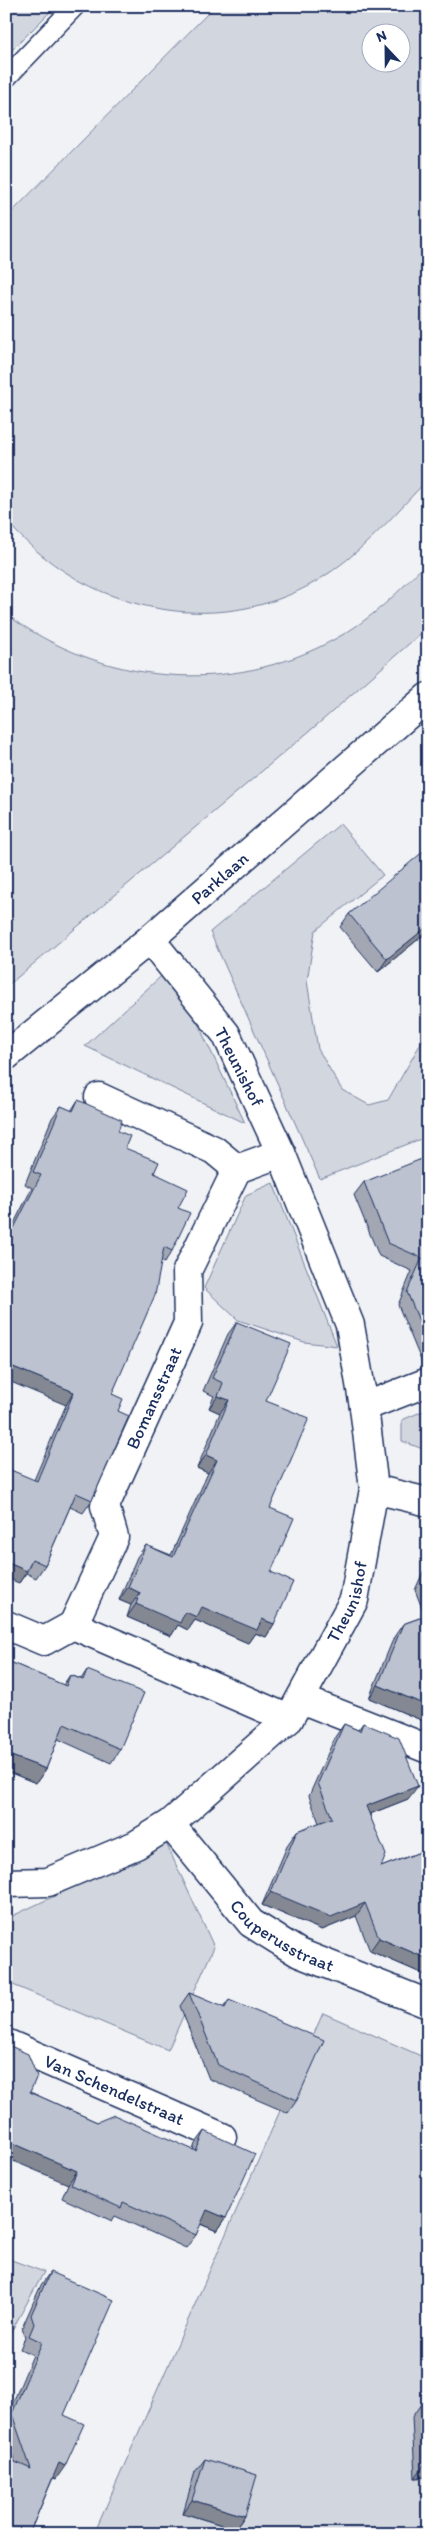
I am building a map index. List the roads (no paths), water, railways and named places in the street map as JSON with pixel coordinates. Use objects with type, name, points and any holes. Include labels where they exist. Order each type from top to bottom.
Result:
[{"type":"street","name":"Parklaan","points":[[6,1056],[150,940],[428,697]]},
{"type":"street","name":"Theunishof","points":[[6,1883],[48,1882],[136,1845],[170,1824],[295,1709],[354,1600],[374,1489],[364,1408],[350,1325],[281,1153],[226,1034],[150,940]]},
{"type":"street","points":[[99,1097],[214,1150],[237,1169],[281,1153]]},
{"type":"street","name":"Bomansstraat","points":[[73,1625],[114,1537],[105,1506],[188,1323],[187,1271],[237,1169]]},
{"type":"street","points":[[364,1408],[428,1382]]},
{"type":"street","points":[[374,1489],[428,1502]]},
{"type":"street","points":[[6,1625],[44,1641],[73,1625],[295,1709],[428,1749]]},
{"type":"street","name":"Couperusstraat","points":[[170,1824],[252,1923],[299,1953],[428,2004]]},
{"type":"street","name":"Van Schendelstraat","points":[[6,2043],[222,2137]]},
{"type":"lane","points":[[6,78],[75,6]]}]
